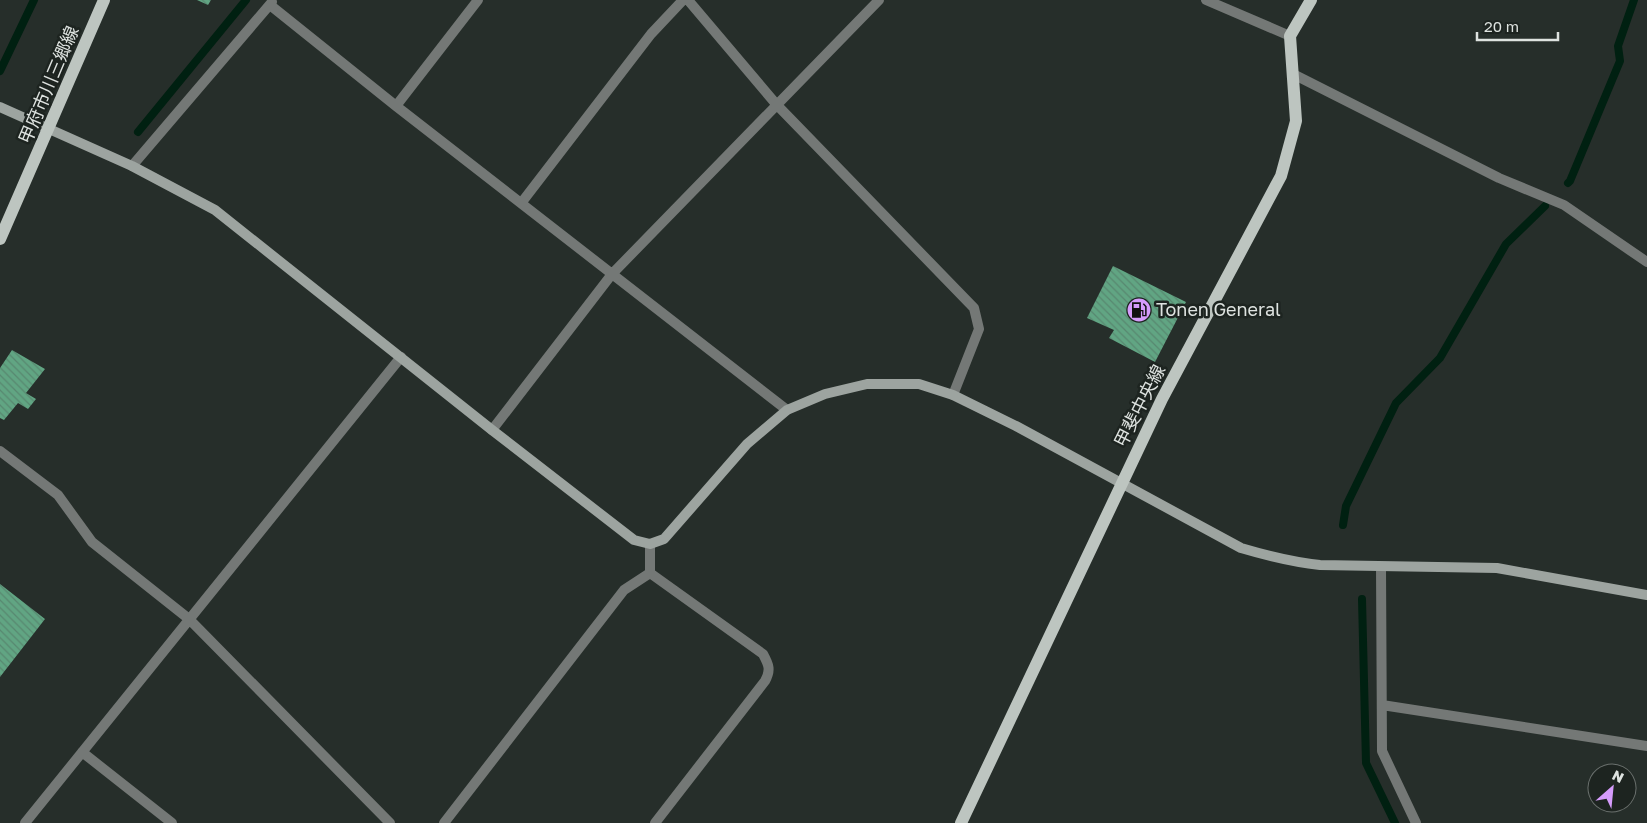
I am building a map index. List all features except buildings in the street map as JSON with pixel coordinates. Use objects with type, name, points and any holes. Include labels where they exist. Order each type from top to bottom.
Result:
[{"type":"main road","name":"甲府市川三郷線","points":[[0,239],[104,0]]},
{"type":"main road","points":[[1290,36],[1312,0]]},
{"type":"main road","name":"甲斐中央線","points":[[961,823],[1162,399],[1281,176],[1296,121],[1290,36]]},
{"type":"street","points":[[396,106],[478,0]]},
{"type":"street","points":[[522,202],[651,34],[683,0]]},
{"type":"street","points":[[688,0],[776,104],[974,308],[979,329],[953,395]]},
{"type":"street","points":[[492,430],[612,274],[879,0]]},
{"type":"street","points":[[1206,0],[1290,36]]},
{"type":"street","points":[[132,166],[272,3],[396,106],[522,202],[787,410]]},
{"type":"street","points":[[1293,74],[1499,178],[1564,205],[1647,262]]},
{"type":"street","points":[[0,107],[132,166],[215,210],[634,540],[650,544],[664,539],[747,444],[787,410],[825,394],[867,384],[918,384],[953,395],[1121,482],[1241,548],[1270,557],[1296,563],[1381,567],[1498,568],[1647,595]]},
{"type":"street","points":[[26,823],[401,357]]},
{"type":"street","points":[[0,451],[58,496],[92,542],[189,619],[390,823]]},
{"type":"street","points":[[650,544],[650,573]]},
{"type":"street","points":[[1381,567],[1382,752],[1416,823]]},
{"type":"street","points":[[444,823],[624,590],[650,573]]},
{"type":"street","points":[[650,573],[762,654],[769,666],[769,674],[765,681],[655,823]]},
{"type":"street","points":[[1382,705],[1647,746]]},
{"type":"street","points":[[82,752],[172,823]]},
{"type":"waterway","points":[[0,71],[34,0]]},
{"type":"waterway","points":[[138,132],[246,0]]},
{"type":"waterway","points":[[1568,183],[1620,61],[1618,46],[1634,0]]},
{"type":"waterway","points":[[1343,525],[1346,506],[1396,403],[1440,358],[1506,244],[1545,206]]},
{"type":"waterway","points":[[1362,599],[1366,763],[1395,823]]},
{"type":"place","name":"Tonen General","points":[[1139,310]]}]
